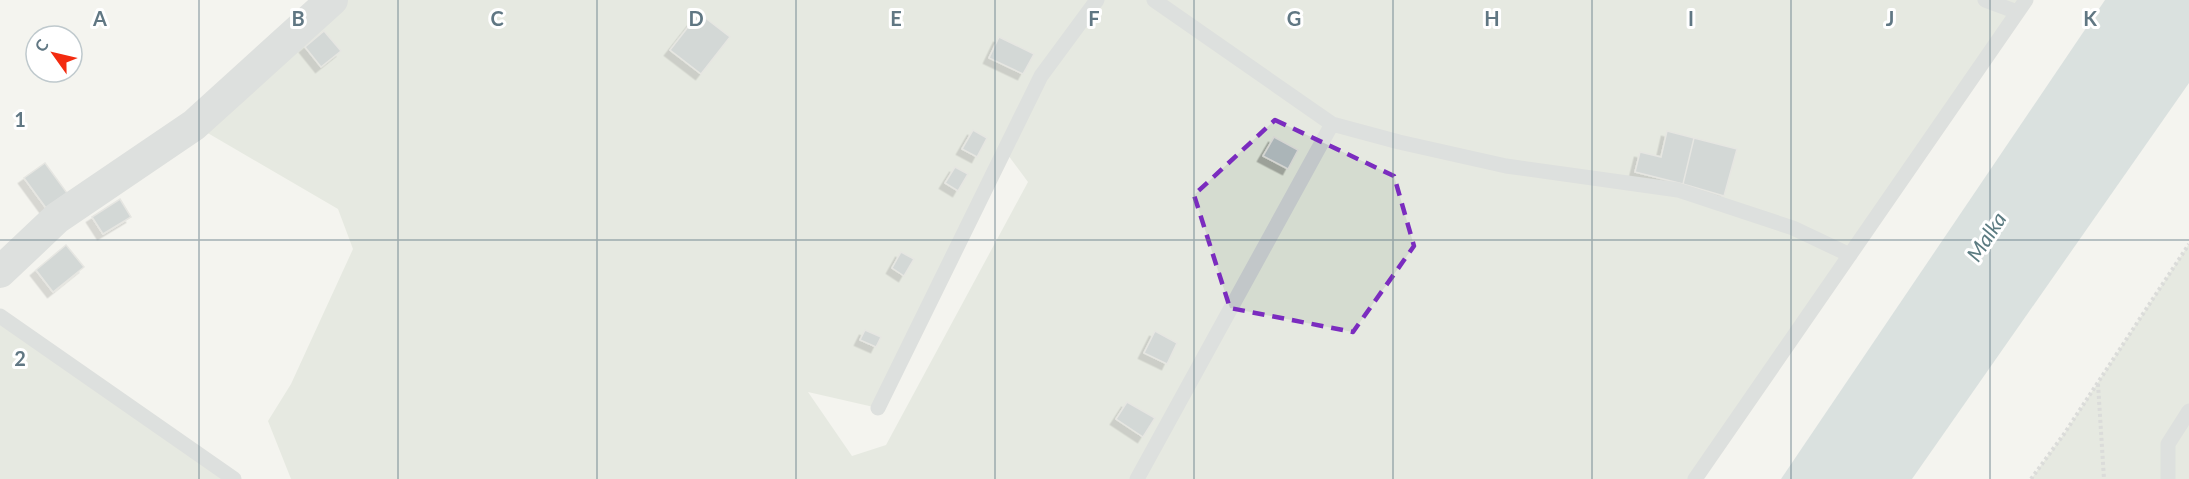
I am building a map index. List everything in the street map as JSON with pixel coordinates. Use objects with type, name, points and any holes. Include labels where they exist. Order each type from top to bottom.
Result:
[{"type":"street","points":[[0,272],[57,218],[194,125],[332,0]]},
{"type":"lane","points":[[878,408],[1041,76],[1097,0]]},
{"type":"lane","points":[[1154,0],[1332,124],[1506,166],[1678,190],[1793,228],[1850,255]]},
{"type":"lane","points":[[1695,479],[2021,6],[1985,0]]},
{"type":"lane","points":[[1137,479],[1332,124]]},
{"type":"lane","points":[[0,316],[234,479]]},
{"type":"lane","points":[[2168,479],[2168,444],[2189,411]]},
{"type":"path","points":[[2031,479],[2098,383],[2189,244]]},
{"type":"path","points":[[2098,383],[2104,479]]},
{"type":"highlighted area","points":[[1275,120],[1394,176],[1414,246],[1353,332],[1230,308],[1194,195]]},
{"type":"shaded area","points":[[332,0],[2026,0],[1695,479],[291,479],[268,421],[291,384],[353,249],[338,209],[194,125]],"holes":[[[1005,151],[1028,182],[886,445],[852,456],[808,392],[878,408]]]},
{"type":"shaded area","points":[[2189,244],[2189,479],[2031,479],[2064,434]]},
{"type":"shaded area","points":[[0,316],[234,479],[0,479]]},
{"type":"water","name":"Malka","points":[[2105,0],[2189,0],[2189,83],[1912,479],[1781,479]]},
{"type":"building","points":[[699,13],[730,37],[701,74],[670,50]]},
{"type":"building","points":[[324,31],[341,51],[321,67],[305,47]]},
{"type":"building","points":[[999,37],[1034,54],[1023,74],[989,58]]},
{"type":"building","points":[[973,130],[987,138],[977,157],[962,149]]},
{"type":"building","points":[[1667,131],[1694,138],[1683,184],[1635,172],[1640,152],[1661,157]]},
{"type":"building","points":[[1274,137],[1298,150],[1288,169],[1263,156]]},
{"type":"building","points":[[1694,138],[1737,149],[1724,196],[1683,184]]},
{"type":"building","points":[[45,163],[67,193],[46,208],[24,178]]},
{"type":"building","points":[[955,167],[968,174],[958,191],[945,183]]},
{"type":"building","points":[[120,199],[131,217],[103,234],[92,217]]},
{"type":"building","points":[[66,245],[84,267],[53,292],[36,270]]},
{"type":"building","points":[[901,252],[914,259],[904,276],[892,268]]},
{"type":"building","points":[[865,330],[881,337],[876,347],[860,340]]},
{"type":"building","points":[[1155,331],[1177,343],[1167,364],[1144,353]]},
{"type":"building","points":[[1127,402],[1155,418],[1143,437],[1116,419]]}]
